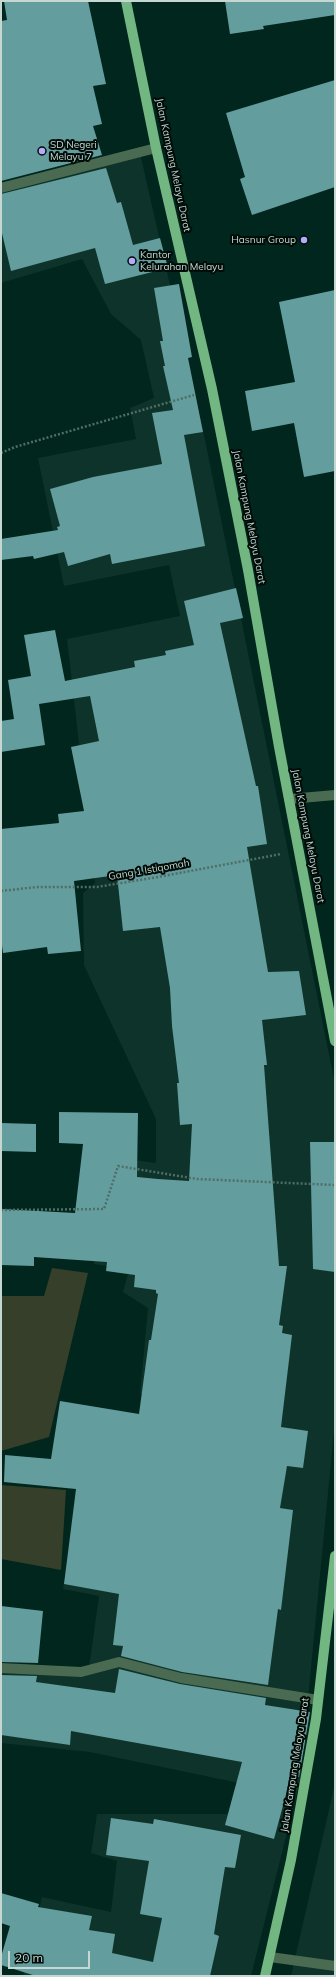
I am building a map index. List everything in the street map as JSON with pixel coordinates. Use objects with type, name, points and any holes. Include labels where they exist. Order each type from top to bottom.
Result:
[{"type":"main road","name":"Jalan Kampung Melayu Darat","points":[[126,1],[156,148],[212,389],[248,570],[289,799],[335,1041]]},
{"type":"main road","name":"Jalan Kampung Melayu Darat","points":[[265,1976],[291,1860],[318,1700],[335,1556]]},
{"type":"street","points":[[1,188],[156,148]]},
{"type":"street","points":[[289,799],[335,795]]},
{"type":"street","points":[[1,1668],[81,1672],[119,1662],[181,1678],[318,1700]]},
{"type":"street","points":[[270,1957],[335,1966]]},
{"type":"path","points":[[1,454],[15,447],[212,389]]},
{"type":"path","name":"Gang 1 Istiqomah","points":[[1,891],[37,887],[97,887],[299,850]]},
{"type":"path","points":[[1,1210],[104,1209],[118,1166],[197,1179],[335,1185]]},
{"type":"shaded area","points":[[140,153],[204,435],[335,1084],[335,1421],[300,1781],[251,1976],[23,1976],[42,1897],[111,1912],[117,1861],[91,1853],[97,1814],[237,1814],[239,1783],[90,1752],[1,1743],[1,1673],[89,1668],[99,1596],[63,1589],[71,1535],[162,1396],[140,1394],[148,1308],[123,1292],[129,1270],[94,1264],[97,1168],[120,1158],[156,1163],[156,1119],[84,965],[83,893],[95,883],[67,639],[180,616],[169,565],[64,586],[38,458],[136,439],[130,408],[154,398],[141,340],[111,314],[82,259],[1,283],[1,188]]},
{"type":"shaded area","points":[[335,1783],[335,1976],[291,1976]]},
{"type":"green space","points":[[52,1268],[88,1273],[49,1437],[1,1451],[1,1296],[44,1296]]},
{"type":"green space","points":[[1,1485],[66,1490],[61,1570],[1,1559]]},
{"type":"building","points":[[4,1],[88,1],[106,84],[93,86],[102,124],[93,126],[102,155],[1,181],[1,21],[7,20]]},
{"type":"building","points":[[225,1],[335,1],[335,15],[263,26],[264,29],[230,34]]},
{"type":"building","points":[[335,80],[335,187],[252,215],[240,179],[245,177],[226,113]]},
{"type":"building","points":[[106,168],[117,203],[121,202],[133,245],[160,238],[168,268],[105,284],[95,248],[11,271],[1,229],[1,194]]},
{"type":"building","points":[[179,284],[192,357],[188,358],[203,432],[184,435],[205,546],[112,564],[110,554],[68,566],[64,552],[34,559],[33,556],[1,560],[1,539],[58,530],[57,527],[60,526],[50,489],[93,477],[162,464],[152,413],[173,410],[163,366],[165,366],[160,341],[163,341],[154,288]]},
{"type":"building","points":[[335,290],[335,471],[304,477],[294,423],[252,431],[245,391],[295,382],[279,302]]},
{"type":"building","points":[[236,588],[243,618],[220,623],[256,786],[258,786],[267,844],[247,847],[268,972],[299,971],[306,1015],[262,1020],[267,1065],[264,1065],[279,1266],[287,1266],[279,1325],[283,1326],[282,1333],[292,1335],[281,1427],[308,1431],[303,1468],[287,1466],[280,1508],[293,1510],[281,1610],[278,1609],[268,1685],[182,1672],[121,1656],[123,1646],[113,1645],[119,1594],[64,1584],[76,1489],[4,1482],[5,1455],[51,1459],[60,1401],[139,1414],[149,1340],[151,1340],[158,1294],[156,1293],[156,1290],[134,1287],[135,1275],[106,1271],[107,1262],[34,1257],[34,1266],[1,1265],[1,1209],[75,1213],[83,1144],[59,1143],[59,1112],[138,1113],[137,1177],[158,1179],[189,1181],[192,1124],[180,1125],[177,1083],[179,1083],[172,1026],[170,988],[160,927],[123,931],[117,875],[74,881],[81,951],[48,954],[47,947],[3,953],[1,938],[1,829],[59,823],[58,814],[84,811],[71,747],[99,741],[90,696],[39,704],[45,745],[1,752],[1,721],[14,719],[8,680],[31,676],[24,635],[55,630],[65,681],[135,667],[134,661],[166,655],[165,651],[194,645],[184,601]]},
{"type":"building","points":[[1,1123],[36,1124],[36,1152],[1,1151]]},
{"type":"building","points":[[310,1142],[335,1142],[335,1272],[313,1269]]},
{"type":"building","points":[[1,1606],[43,1611],[38,1663],[1,1662]]},
{"type":"building","points":[[119,1669],[180,1684],[266,1698],[265,1705],[310,1712],[299,1777],[291,1776],[274,1839],[225,1825],[242,1762],[71,1731],[70,1745],[1,1735],[1,1675],[37,1676],[36,1682],[115,1693]]},
{"type":"building","points":[[111,1818],[153,1824],[154,1819],[241,1835],[235,1868],[225,1867],[214,1934],[219,1936],[210,1976],[36,1976],[1,1965],[1,1957],[10,1926],[1,1923],[1,1893],[39,1904],[38,1907],[92,1916],[89,1930],[115,1934],[112,1953],[153,1962],[162,1918],[140,1914],[149,1861],[106,1855]]},
{"type":"place","name":"SD Negeri Melayu 7","points":[[42,151]]},
{"type":"place","name":"Hasnur Group","points":[[304,240]]},
{"type":"place","name":"Kantor Kelurahan Melayu","points":[[132,261]]}]
